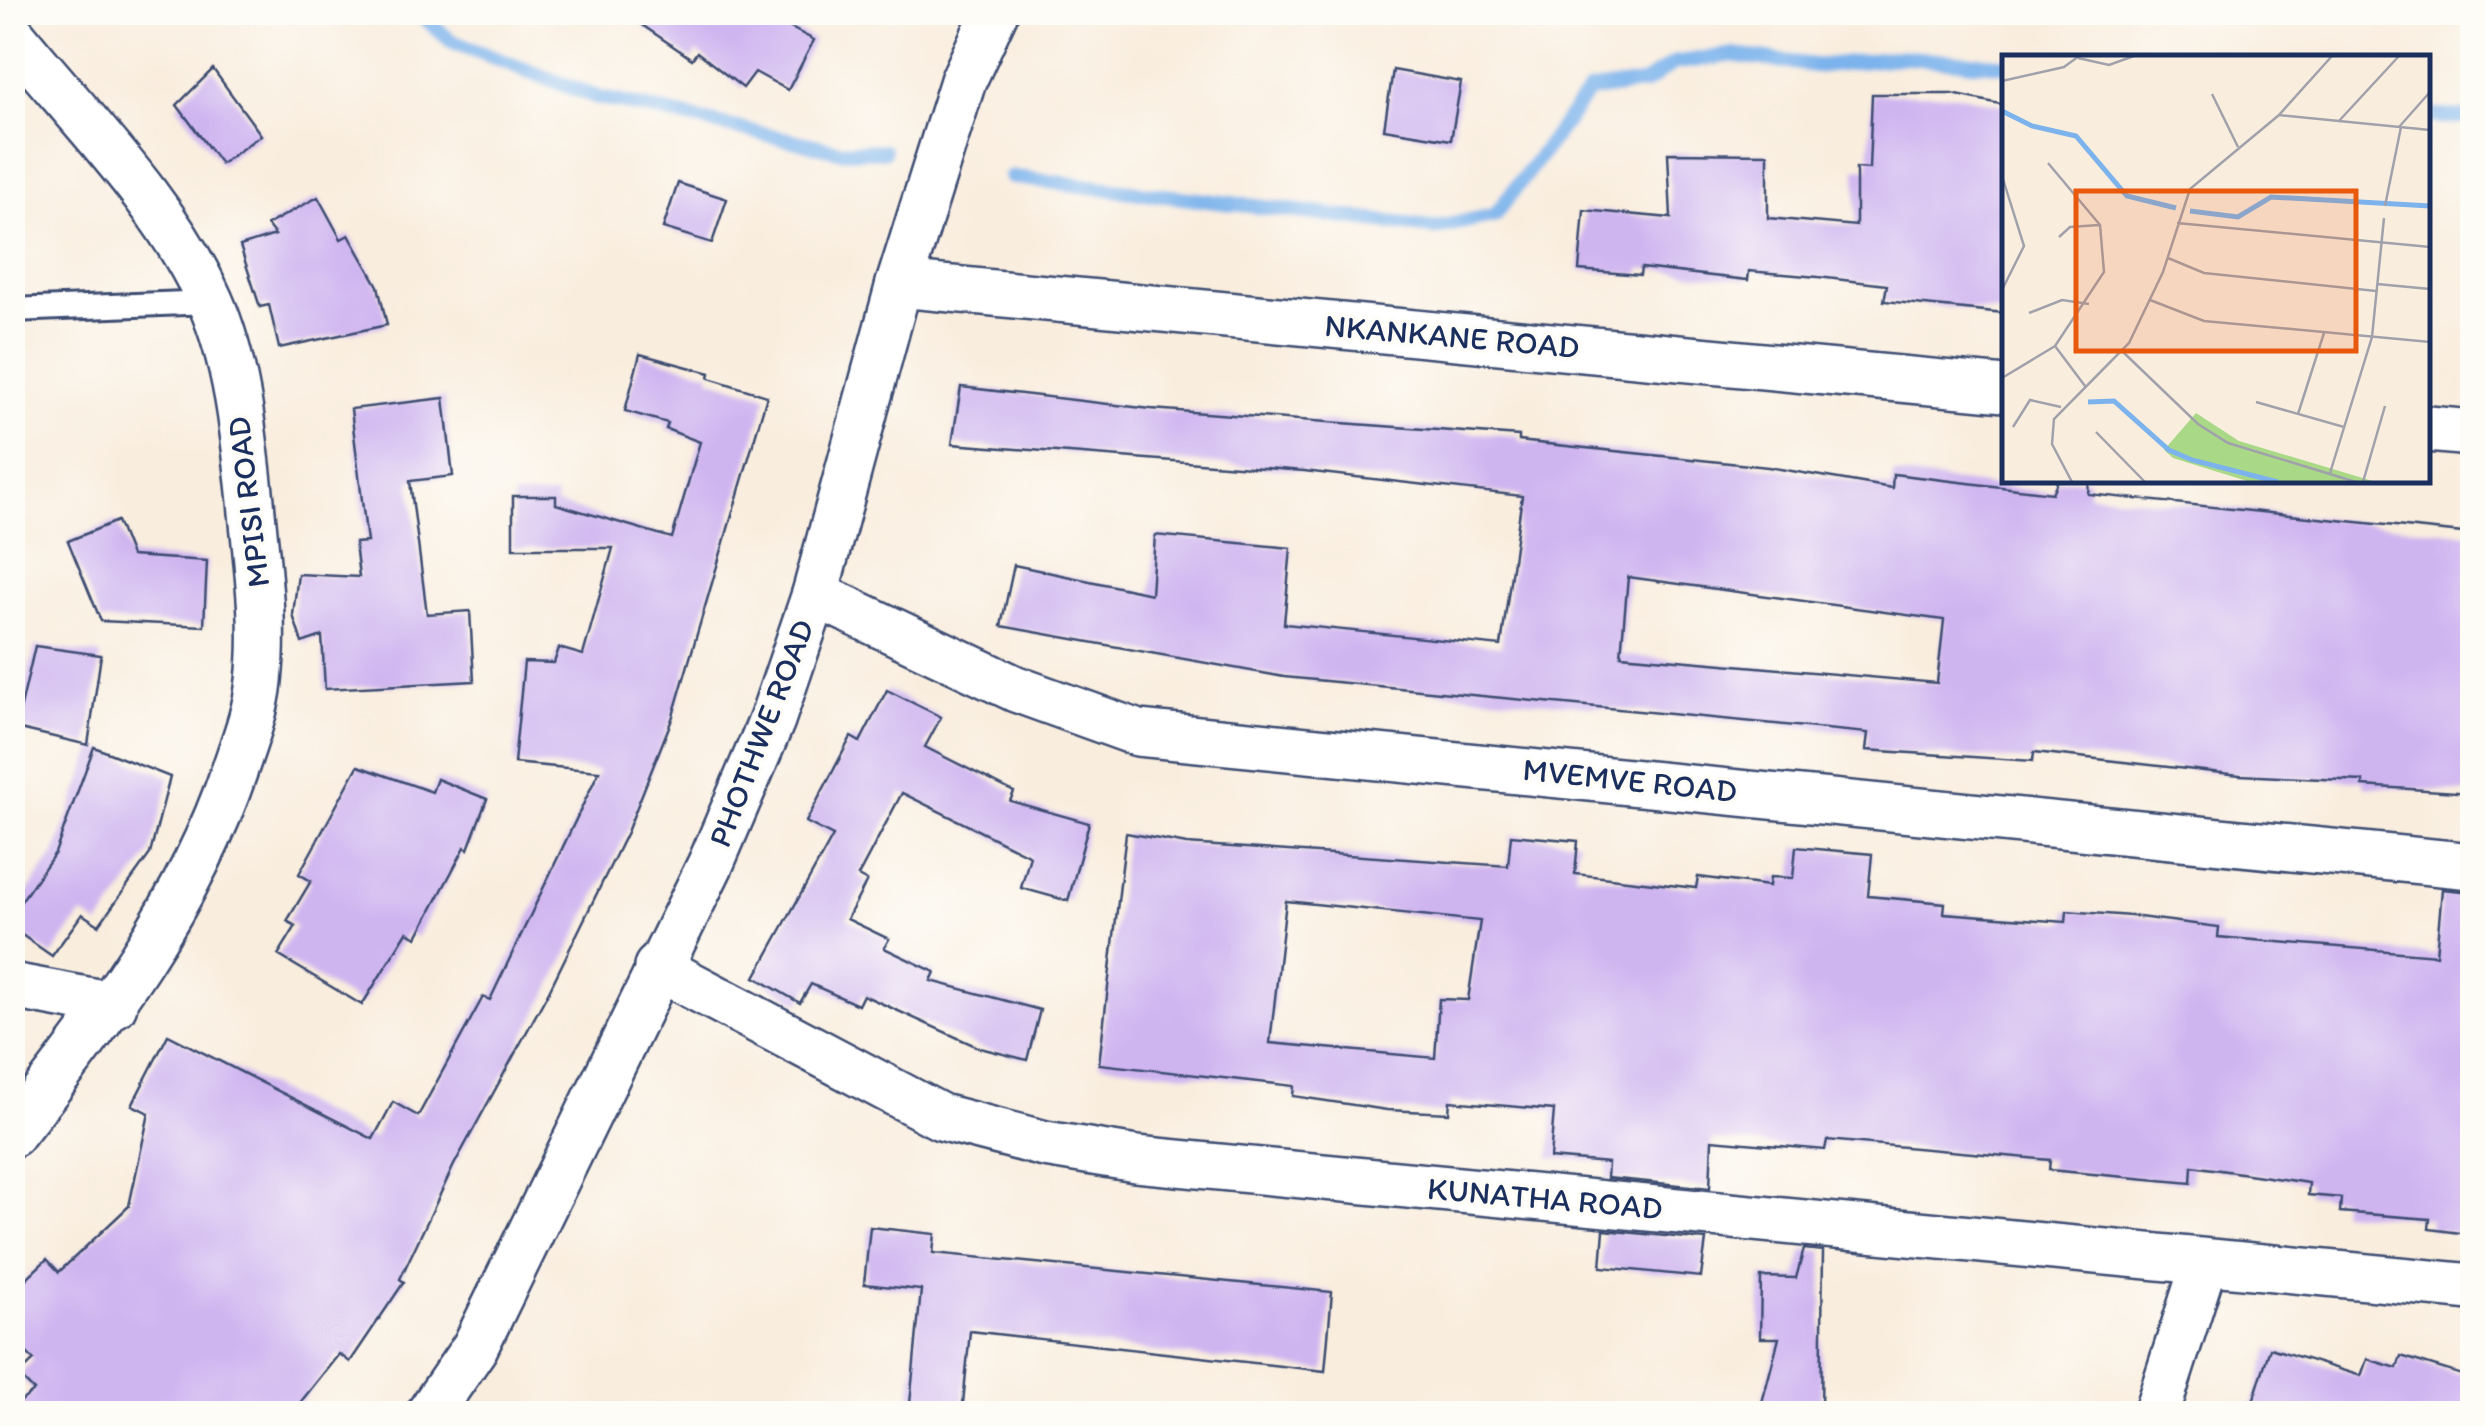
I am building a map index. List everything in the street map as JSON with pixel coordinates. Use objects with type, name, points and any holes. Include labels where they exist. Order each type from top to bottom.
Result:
[{"type":"street","name":"PHOTHWE ROAD","points":[[429,1414],[475,1347],[742,796],[815,594],[899,284],[964,81],[994,12]]},
{"type":"street","name":"MPISI ROAD","points":[[12,35],[158,213],[210,302],[227,351],[247,466],[260,593],[259,684],[223,806],[194,872],[114,1005],[12,1134]]},
{"type":"street","name":"NKANKANE ROAD","points":[[899,284],[2002,389]]},
{"type":"street","points":[[2430,429],[2472,433]]},
{"type":"street","name":"MVEMVE ROAD","points":[[815,594],[1016,689],[1138,732],[2225,838],[2472,866]]},
{"type":"street","name":"KUNATHA ROAD","points":[[657,967],[941,1116],[1045,1144],[1136,1158],[2472,1287]]},
{"type":"street","points":[[12,986],[114,1005]]},
{"type":"street","points":[[2156,1414],[2204,1264]]},
{"type":"lane","points":[[12,310],[210,302]]},
{"type":"building","points":[[623,12],[760,12],[814,40],[788,90],[755,72],[743,88],[697,52],[692,59]]},
{"type":"building","points":[[213,69],[261,135],[221,164],[177,105]]},
{"type":"building","points":[[1393,70],[1461,82],[1451,140],[1384,129]]},
{"type":"building","points":[[1872,94],[1952,94],[2002,104],[2002,313],[1884,301],[1887,285],[1818,277],[1749,271],[1748,280],[1641,268],[1640,275],[1579,270],[1584,210],[1671,218],[1668,153],[1768,154],[1768,218],[1856,226],[1856,168],[1869,169]]},
{"type":"building","points":[[678,183],[727,199],[712,243],[663,228]]},
{"type":"building","points":[[318,197],[341,239],[349,235],[378,286],[387,325],[279,348],[269,305],[260,307],[240,246],[275,235],[267,225]]},
{"type":"building","points":[[640,354],[710,373],[709,378],[767,396],[672,719],[627,832],[549,991],[454,1165],[400,1279],[404,1282],[350,1362],[339,1354],[291,1414],[12,1414],[12,1408],[34,1391],[18,1375],[34,1360],[12,1338],[12,1292],[47,1259],[59,1272],[129,1206],[149,1113],[132,1105],[168,1035],[373,1139],[393,1102],[418,1116],[483,997],[490,1000],[599,771],[514,763],[524,662],[554,663],[559,648],[583,655],[613,548],[513,548],[513,496],[556,496],[556,504],[672,538],[700,442],[666,429],[668,423],[625,411]]},
{"type":"building","points":[[961,387],[1151,409],[1519,436],[1519,441],[1768,467],[1892,488],[1893,474],[2052,493],[2057,482],[2089,482],[2088,494],[2472,534],[2472,793],[2363,786],[2363,781],[2240,775],[2034,752],[2033,761],[1866,750],[1868,733],[1284,677],[1001,626],[1014,565],[1151,594],[1155,535],[1291,548],[1284,624],[1501,646],[1522,496],[1304,471],[952,444]],"holes":[[[1628,577],[1944,620],[1937,683],[1621,655]]]},
{"type":"building","points":[[444,398],[453,476],[410,481],[427,614],[470,611],[474,681],[325,689],[322,636],[302,643],[293,615],[298,574],[359,577],[355,543],[367,542],[351,409]]},
{"type":"building","points":[[117,521],[131,556],[207,561],[204,626],[101,621],[68,541]]},
{"type":"building","points":[[35,646],[101,655],[88,745],[16,728]]},
{"type":"building","points":[[887,690],[941,717],[925,747],[1014,792],[1010,801],[1089,823],[1068,901],[1021,888],[1030,856],[902,793],[858,876],[867,881],[847,919],[889,939],[884,948],[935,972],[931,981],[1040,1010],[1027,1060],[980,1048],[863,995],[858,1005],[811,984],[800,1003],[755,977],[833,836],[806,822],[851,737],[860,742]]},
{"type":"building","points":[[94,747],[170,777],[150,854],[99,925],[82,914],[52,956],[12,928],[12,914],[55,853]]},
{"type":"building","points":[[358,766],[432,792],[437,779],[487,799],[468,849],[465,847],[417,937],[407,932],[362,1005],[278,955],[296,926],[287,921],[311,881],[299,874]]},
{"type":"building","points":[[1126,833],[1187,844],[1508,866],[1511,835],[1578,841],[1575,874],[1696,888],[1698,877],[1769,886],[1770,877],[1793,878],[1796,847],[1872,854],[1868,896],[1945,903],[1944,913],[2066,922],[2067,911],[2131,916],[2219,927],[2218,937],[2436,955],[2442,889],[2472,892],[2469,1234],[2429,1229],[2430,1219],[2340,1212],[2341,1198],[2308,1195],[2309,1183],[2192,1166],[2191,1183],[2049,1170],[2050,1160],[1827,1140],[1825,1150],[1712,1140],[1710,1188],[1607,1178],[1608,1163],[1550,1158],[1554,1110],[1450,1101],[1449,1113],[1387,1110],[1293,1096],[1294,1086],[1099,1064]],"holes":[[[1286,901],[1480,921],[1468,1000],[1439,999],[1435,1058],[1270,1043]]]},
{"type":"building","points":[[870,1227],[935,1234],[933,1253],[1332,1292],[1325,1371],[970,1331],[962,1414],[909,1414],[921,1290],[864,1284]]},
{"type":"building","points":[[1604,1230],[1706,1240],[1701,1277],[1601,1267]]},
{"type":"building","points":[[1804,1249],[1823,1251],[1821,1414],[1759,1414],[1779,1338],[1760,1338],[1761,1277],[1796,1278]]},
{"type":"building","points":[[2270,1348],[2361,1376],[2367,1359],[2397,1368],[2401,1356],[2472,1378],[2472,1414],[2249,1414]]},
{"type":"waterway","points":[[418,12],[451,41],[596,97],[840,151],[884,151]]},
{"type":"waterway","points":[[1011,177],[1435,228],[1495,215],[1589,91],[1645,83],[1674,63],[1732,55],[1819,66],[1902,57],[2002,65]]},
{"type":"waterway","points":[[2430,116],[2472,118]]}]
